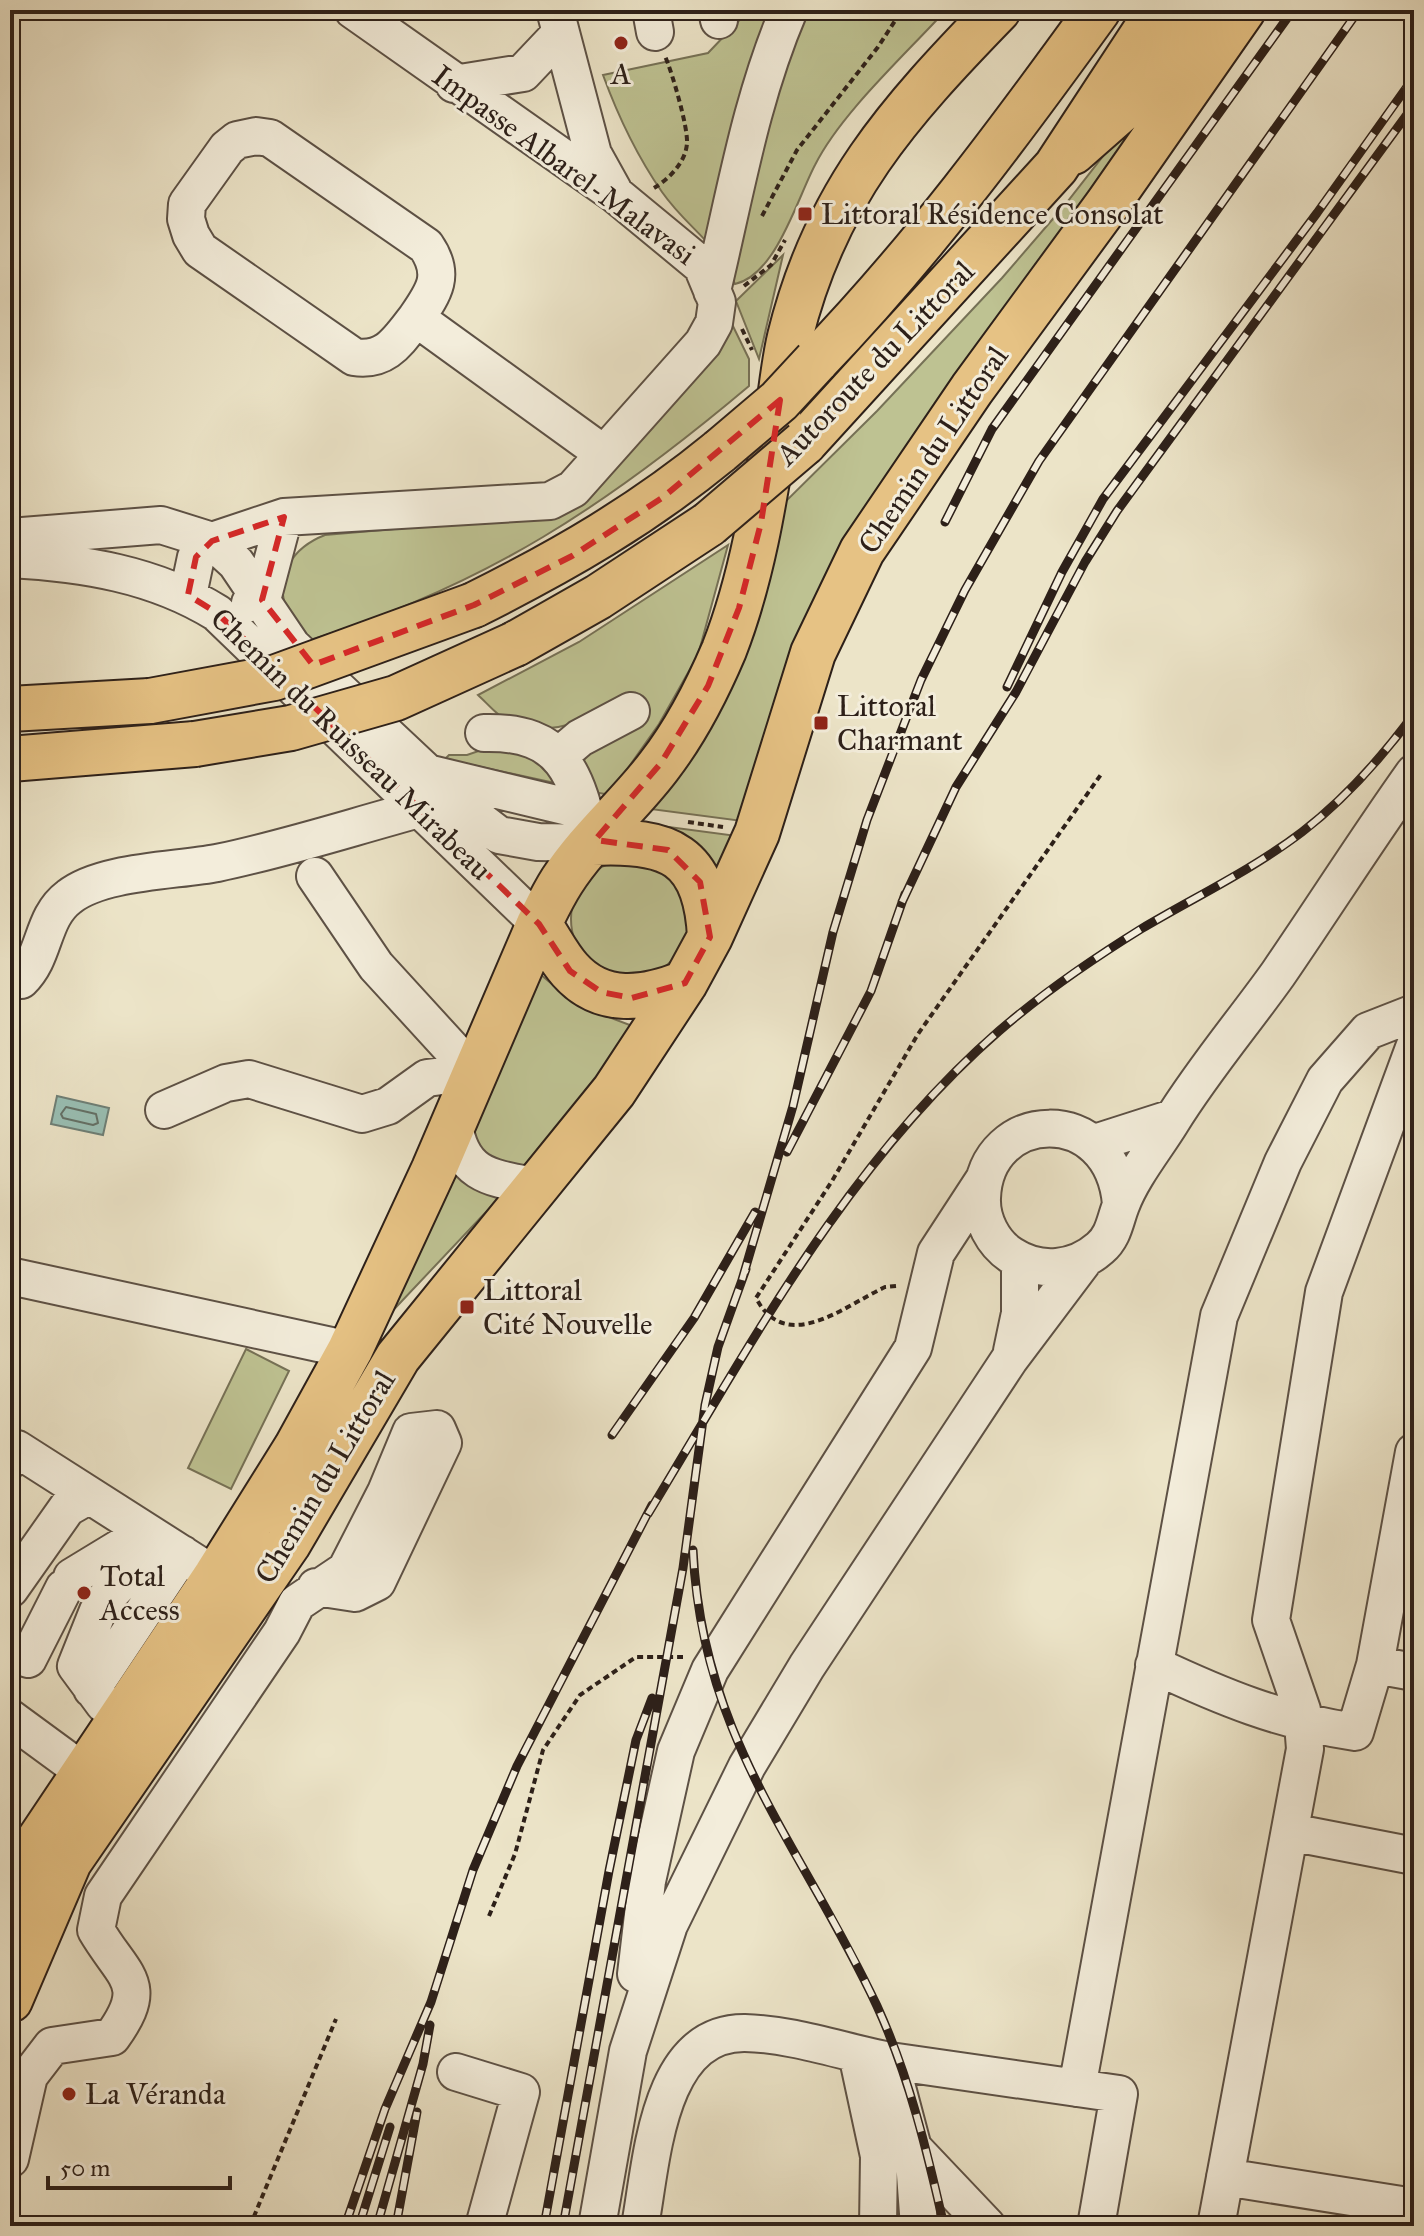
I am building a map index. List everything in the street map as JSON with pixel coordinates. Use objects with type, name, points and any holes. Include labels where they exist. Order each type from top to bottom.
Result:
[{"type":"main road","points":[[589,827],[652,844],[685,863],[700,882],[708,901],[710,937],[685,983],[659,994],[632,998],[601,992],[570,971],[539,924],[589,827],[635,796],[685,726],[708,686],[734,622],[761,523],[790,338],[822,237],[851,182],[895,122],[998,10]]},
{"type":"main road","name":"Autoroute du Littoral","points":[[10,709],[150,701],[274,678],[474,605],[572,556],[662,498],[779,401],[877,298],[969,186],[1098,10]]},
{"type":"main road","name":"Autoroute du Littoral","points":[[10,759],[195,744],[291,728],[396,698],[515,644],[598,597],[709,524],[804,443],[1056,167],[1159,10]]},
{"type":"main road","points":[[1056,167],[1131,101],[1200,10]]},
{"type":"main road","name":"Chemin du Littoral","points":[[710,937],[757,833],[817,642],[862,551],[972,389],[1107,205],[1243,10]]},
{"type":"main road","name":"Chemin du Littoral","points":[[10,1904],[35,1846],[119,1724],[184,1556],[296,1448],[350,1350],[454,1124],[473,1072],[519,976],[539,924]]},
{"type":"main road","name":"Chemin du Littoral","points":[[10,2000],[69,1862],[288,1544],[398,1357],[614,1091],[685,983]]},
{"type":"street","name":"Impasse Albarel-Malavasi","points":[[212,541],[284,517],[550,501],[573,489],[703,343],[714,323],[717,302],[702,266],[616,195],[454,84],[353,10]]},
{"type":"street","points":[[403,10],[415,55]]},
{"type":"street","points":[[712,291],[742,148],[767,63],[789,10]]},
{"type":"street","points":[[454,84],[523,73],[557,22]]},
{"type":"street","points":[[557,22],[593,154],[616,195]]},
{"type":"street","points":[[256,136],[270,138],[426,246],[439,271],[437,287],[416,318],[388,353],[370,360],[354,357],[200,250],[186,219],[187,204],[227,148],[237,140],[256,136]]},
{"type":"street","points":[[416,318],[604,454]]},
{"type":"street","points":[[212,541],[196,557],[203,604],[262,600],[284,517]]},
{"type":"street","name":"Chemin du Ruisseau Mirabeau","points":[[10,537],[161,525],[212,541],[236,563],[292,646],[499,835],[538,842],[589,827]]},
{"type":"street","name":"Chemin du Ruisseau Mirabeau","points":[[10,559],[65,562],[147,579],[203,604],[539,924]]},
{"type":"street","points":[[560,755],[580,738],[631,711]]},
{"type":"street","points":[[484,733],[522,735],[543,742],[560,755],[572,776],[589,827]]},
{"type":"street","points":[[429,773],[567,804],[589,827]]},
{"type":"street","points":[[1121,1204],[1173,1118],[1410,785]]},
{"type":"street","points":[[21,980],[31,970],[53,909],[72,894],[96,883],[219,862],[419,809],[430,808],[476,829],[499,835]]},
{"type":"street","points":[[315,876],[376,966],[473,1072]]},
{"type":"street","points":[[1077,2088],[1219,1316],[1283,1162],[1325,1080],[1368,1031],[1414,1013]]},
{"type":"street","points":[[1216,2226],[1305,1749],[1302,1710],[1271,1620],[1324,1292],[1414,1048]]},
{"type":"street","points":[[164,1110],[226,1083],[249,1079],[362,1114],[388,1106],[427,1078],[473,1072]]},
{"type":"street","points":[[1095,1143],[1173,1118]]},
{"type":"street","points":[[454,1124],[456,1143],[467,1161],[483,1175],[534,1186]]},
{"type":"street","points":[[597,2226],[628,2051],[647,1881],[676,1751],[710,1670],[913,1348],[933,1268],[992,1160],[1008,1143],[1028,1132],[1051,1128],[1074,1132],[1095,1143],[1110,1160],[1119,1181],[1121,1204],[1116,1226],[1103,1245],[1085,1259],[1009,1360],[807,1666],[747,1766],[669,1925],[628,2051]]},
{"type":"street","points":[[983,1181],[985,1220],[1007,1249],[1041,1267],[1064,1267],[1085,1259]]},
{"type":"street","points":[[933,1268],[1007,1249]]},
{"type":"street","points":[[1007,1249],[1020,1313],[1009,1360]]},
{"type":"street","points":[[10,1276],[350,1350]]},
{"type":"street","points":[[12,1451],[184,1556]]},
{"type":"street","points":[[1154,1665],[1240,1705],[1303,1724],[1355,1732],[1375,1665],[1414,1452]]},
{"type":"street","points":[[10,1589],[67,1508],[88,1496]]},
{"type":"street","points":[[119,1724],[84,1678],[19,1654],[68,1582],[123,1546],[184,1556]]},
{"type":"street","points":[[84,1678],[102,1605],[132,1571],[184,1556]]},
{"type":"street","points":[[84,1678],[184,1556]]},
{"type":"street","points":[[10,2159],[29,2076],[52,2046],[112,2037],[130,2012],[132,1982],[96,1930],[103,1896],[282,1632],[297,1603],[316,1587]]},
{"type":"street","points":[[1375,1665],[1414,1672]]},
{"type":"street","points":[[10,1718],[85,1773]]},
{"type":"street","points":[[1290,1832],[1414,1856]]},
{"type":"street","points":[[640,2226],[662,2105],[687,2058],[715,2037],[744,2033],[874,2058],[1119,2094],[1096,2226]]},
{"type":"street","points":[[874,2058],[913,2148],[919,2226]]},
{"type":"street","points":[[874,2058],[879,2156],[878,2226]]},
{"type":"street","points":[[456,2072],[521,2092],[484,2226]]},
{"type":"street","points":[[913,2148],[987,2226]]},
{"type":"street","points":[[1225,2177],[1414,2207]]},
{"type":"path","points":[[756,225],[797,150],[878,47],[902,10]]},
{"type":"path","points":[[658,186],[671,178],[687,143],[675,79]]},
{"type":"path","points":[[933,1268],[885,1287],[803,1327],[787,1327],[766,1317],[756,1298],[832,1181],[918,1034],[1102,773]]},
{"type":"path","points":[[489,1916],[515,1854],[543,1750],[580,1695],[636,1657],[682,1657],[710,1670]]},
{"type":"path","points":[[250,2226],[336,2019]]},
{"type":"highlighted area","points":[[780,400],[761,523],[739,608],[708,686],[661,763],[595,840],[668,850],[700,882],[710,937],[685,983],[632,998],[601,992],[570,971],[539,924],[217,613],[188,595],[196,557],[212,541],[284,517],[262,600],[313,665],[474,605],[572,556],[662,498]]},
{"type":"green space","points":[[749,10],[946,10],[875,84],[841,125],[815,165],[774,251],[749,278],[735,284],[710,245],[672,205],[653,178],[629,135],[603,75],[708,53]]},
{"type":"green space","points":[[1217,10],[890,476],[742,821],[643,808],[777,510],[877,411],[1002,278],[1064,206]]},
{"type":"green space","points":[[783,255],[759,359],[736,301]]},
{"type":"green space","points":[[729,318],[749,359],[749,386],[697,429],[595,504],[489,567],[374,618],[310,640],[291,618],[283,597],[289,564],[304,547],[325,535],[545,516]]},
{"type":"green space","points":[[728,545],[698,655],[659,724],[616,785],[605,794],[593,792],[580,766],[590,751],[642,718],[635,693],[592,716],[560,727],[544,728],[508,721],[478,695],[579,642]]},
{"type":"green space","points":[[493,746],[532,752],[564,785],[445,759],[449,755],[467,755]]},
{"type":"green space","points":[[631,822],[737,836],[719,881]]},
{"type":"green space","points":[[630,860],[652,865],[672,877],[684,897],[689,919],[684,941],[672,961],[652,973],[630,978],[608,973],[588,961],[576,941],[571,919],[576,897],[588,877],[608,865]]},
{"type":"green space","points":[[540,974],[577,1005],[635,1027],[533,1164],[504,1171],[466,1136]]},
{"type":"green space","points":[[450,1156],[503,1194],[383,1321]]},
{"type":"green space","points":[[246,1349],[289,1371],[231,1489],[188,1468]]},
{"type":"water","points":[[57,1096],[109,1108],[103,1135],[51,1124]]},
{"type":"railway","points":[[945,522],[992,429],[1293,10]]},
{"type":"railway","points":[[742,1280],[793,1106],[833,932],[867,820],[921,680],[965,590],[1039,461],[1359,10]]},
{"type":"railway","points":[[1007,687],[1062,572],[1103,499],[1317,213],[1414,77]]},
{"type":"railway","points":[[902,902],[956,787],[1016,692],[1085,562],[1117,511],[1414,105]]},
{"type":"railway","points":[[648,1514],[805,1258],[895,1138],[945,1083],[999,1031],[1068,977],[1302,832],[1362,777],[1414,714]]},
{"type":"railway","points":[[787,1152],[871,991],[905,894]]},
{"type":"railway","points":[[612,1435],[694,1318],[755,1212]]},
{"type":"railway","points":[[563,2226],[683,1568],[705,1405],[718,1347],[746,1269]]},
{"type":"railway","points":[[345,2226],[385,2109],[431,2002],[473,1870],[517,1766],[652,1505]]},
{"type":"railway","points":[[693,1550],[700,1618],[715,1679],[735,1735],[760,1788],[877,2006],[899,2059],[916,2114],[944,2226]]},
{"type":"railway","points":[[544,2226],[609,1871],[636,1740],[652,1698]]},
{"type":"railway","points":[[377,2226],[423,2064],[430,2025]]},
{"type":"railway","points":[[396,2226],[417,2112]]},
{"type":"railway","points":[[359,2226],[390,2127]]},
{"type":"place","name":"A","points":[[621,43]]},
{"type":"place","name":"Littoral Résidence Consolat","points":[[805,214]]},
{"type":"place","name":"Littoral Charmant","points":[[821,723]]},
{"type":"place","name":"Littoral Cité Nouvelle","points":[[467,1307]]},
{"type":"place","name":"Total Access","points":[[84,1593]]},
{"type":"place","name":"La Véranda","points":[[69,2094]]}]
